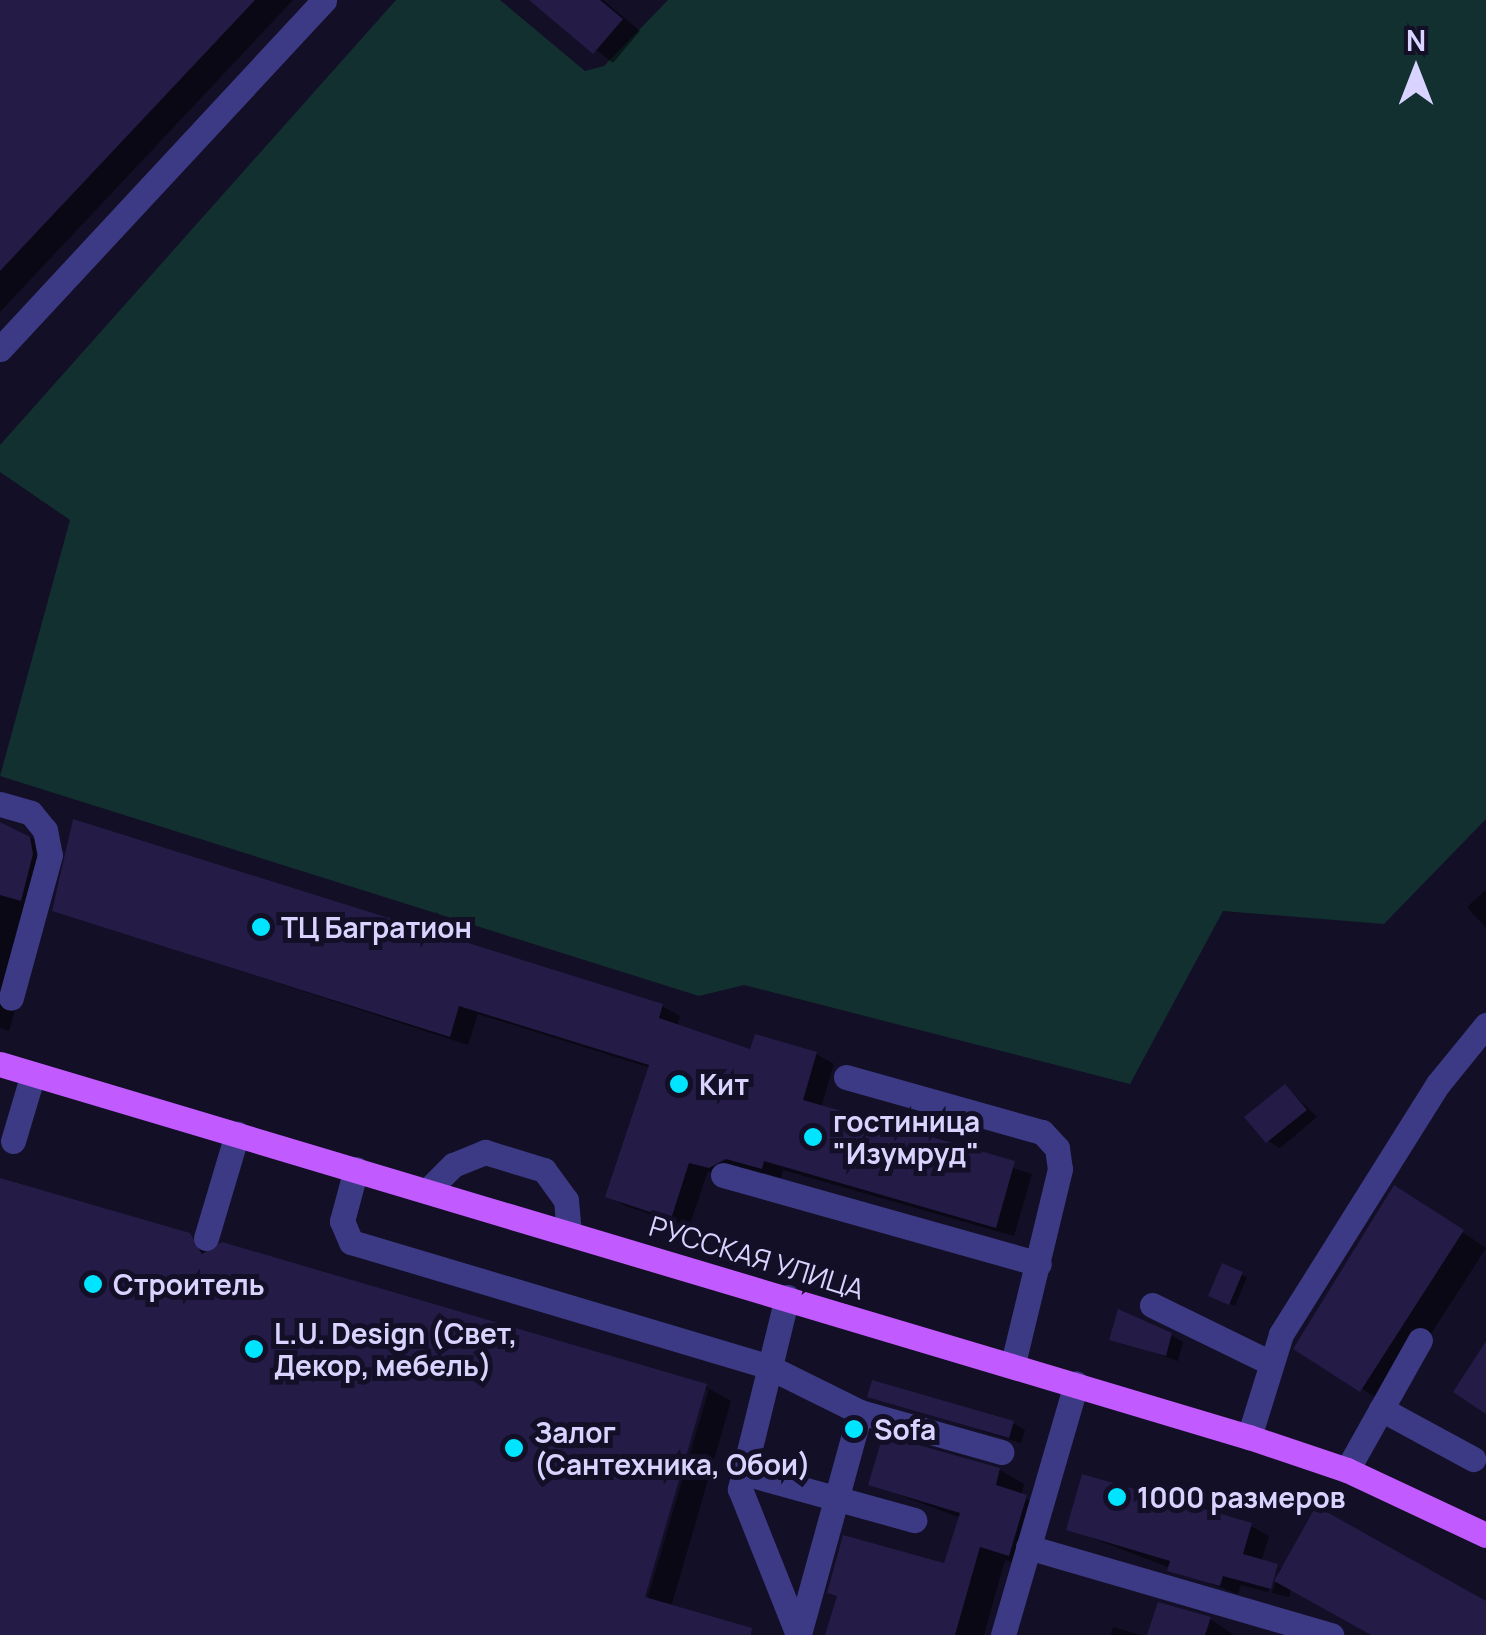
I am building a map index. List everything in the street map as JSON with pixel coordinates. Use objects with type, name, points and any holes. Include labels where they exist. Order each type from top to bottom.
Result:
[{"type":"main road","name":"РУССКАЯ УЛИЦА","points":[[0,1064],[1250,1437],[1347,1470],[1486,1535]]},
{"type":"lane","points":[[0,349],[324,0]]},
{"type":"lane","points":[[0,804],[31,813],[45,830],[50,855],[11,998]]},
{"type":"lane","points":[[1250,1437],[1281,1334],[1438,1084],[1486,1024]]},
{"type":"lane","points":[[13,1141],[33,1074]]},
{"type":"lane","points":[[846,1077],[1042,1132],[1057,1148],[1060,1169],[1012,1364]]},
{"type":"lane","points":[[206,1238],[237,1134]]},
{"type":"lane","points":[[426,1191],[453,1165],[485,1152],[544,1170],[566,1200],[569,1233]]},
{"type":"lane","points":[[356,1169],[342,1222],[351,1242],[769,1367],[860,1412],[1000,1452]]},
{"type":"lane","points":[[723,1175],[1038,1264]]},
{"type":"lane","points":[[787,1298],[740,1488],[798,1635]]},
{"type":"lane","points":[[1152,1305],[1271,1363]]},
{"type":"lane","points":[[1347,1470],[1420,1340]]},
{"type":"lane","points":[[1004,1635],[1076,1383]]},
{"type":"lane","points":[[1380,1409],[1473,1459]]},
{"type":"lane","points":[[798,1635],[860,1412]]},
{"type":"lane","points":[[741,1472],[914,1520]]},
{"type":"lane","points":[[1028,1547],[1328,1634]]},
{"type":"green space","points":[[396,0],[500,0],[585,71],[604,66],[668,0],[1486,0],[1486,819],[1384,924],[1223,911],[1130,1084],[744,985],[699,996],[0,776],[70,520],[0,472],[0,445]]},
{"type":"building","points":[[0,0],[255,0],[0,271]]},
{"type":"building","points":[[529,0],[600,0],[623,19],[593,54]]},
{"type":"building","points":[[73,819],[663,1004],[659,1018],[750,1049],[755,1034],[817,1052],[803,1100],[1015,1161],[996,1228],[764,1161],[762,1169],[726,1159],[709,1168],[689,1163],[671,1219],[605,1197],[649,1065],[459,1006],[450,1037],[52,911]]},
{"type":"building","points":[[0,822],[30,837],[33,854],[21,901],[0,895]]},
{"type":"building","points":[[1285,1084],[1307,1110],[1266,1143],[1244,1117]]},
{"type":"building","points":[[0,1178],[190,1233],[202,1254],[222,1242],[707,1384],[645,1597],[752,1628],[751,1635],[0,1635]]},
{"type":"building","points":[[1394,1185],[1464,1230],[1360,1392],[1293,1349]]},
{"type":"building","points":[[1222,1263],[1243,1272],[1229,1305],[1208,1296]]},
{"type":"building","points":[[1118,1309],[1172,1333],[1166,1356],[1109,1340]]},
{"type":"building","points":[[1486,1341],[1486,1414],[1453,1392]]},
{"type":"building","points":[[872,1380],[1014,1421],[1009,1438],[867,1397]]},
{"type":"building","points":[[883,1435],[1000,1468],[996,1485],[1027,1495],[1009,1556],[980,1547],[955,1635],[825,1635],[837,1596],[827,1593],[843,1535],[944,1563],[960,1513],[868,1485]]},
{"type":"building","points":[[1082,1474],[1252,1523],[1243,1554],[1278,1564],[1271,1589],[1223,1576],[1220,1586],[1167,1571],[1170,1561],[1066,1530]]},
{"type":"building","points":[[1316,1506],[1486,1601],[1486,1635],[1371,1635],[1274,1581]]},
{"type":"building","points":[[1158,1602],[1211,1617],[1205,1635],[1147,1635]]},
{"type":"place","name":"ТЦ Багратион","points":[[261,927]]},
{"type":"place","name":"Кит","points":[[679,1084]]},
{"type":"place","name":"гостиница \"Изумруд\"","points":[[813,1137]]},
{"type":"place","name":"Строитель","points":[[93,1284]]},
{"type":"place","name":"L.U. Design (Свет, Декор, мебель)","points":[[254,1349]]},
{"type":"place","name":"Sofa","points":[[854,1429]]},
{"type":"place","name":"Залог (Сантехника, Обои)","points":[[514,1448]]},
{"type":"place","name":"1000 размеров","points":[[1117,1497]]}]
